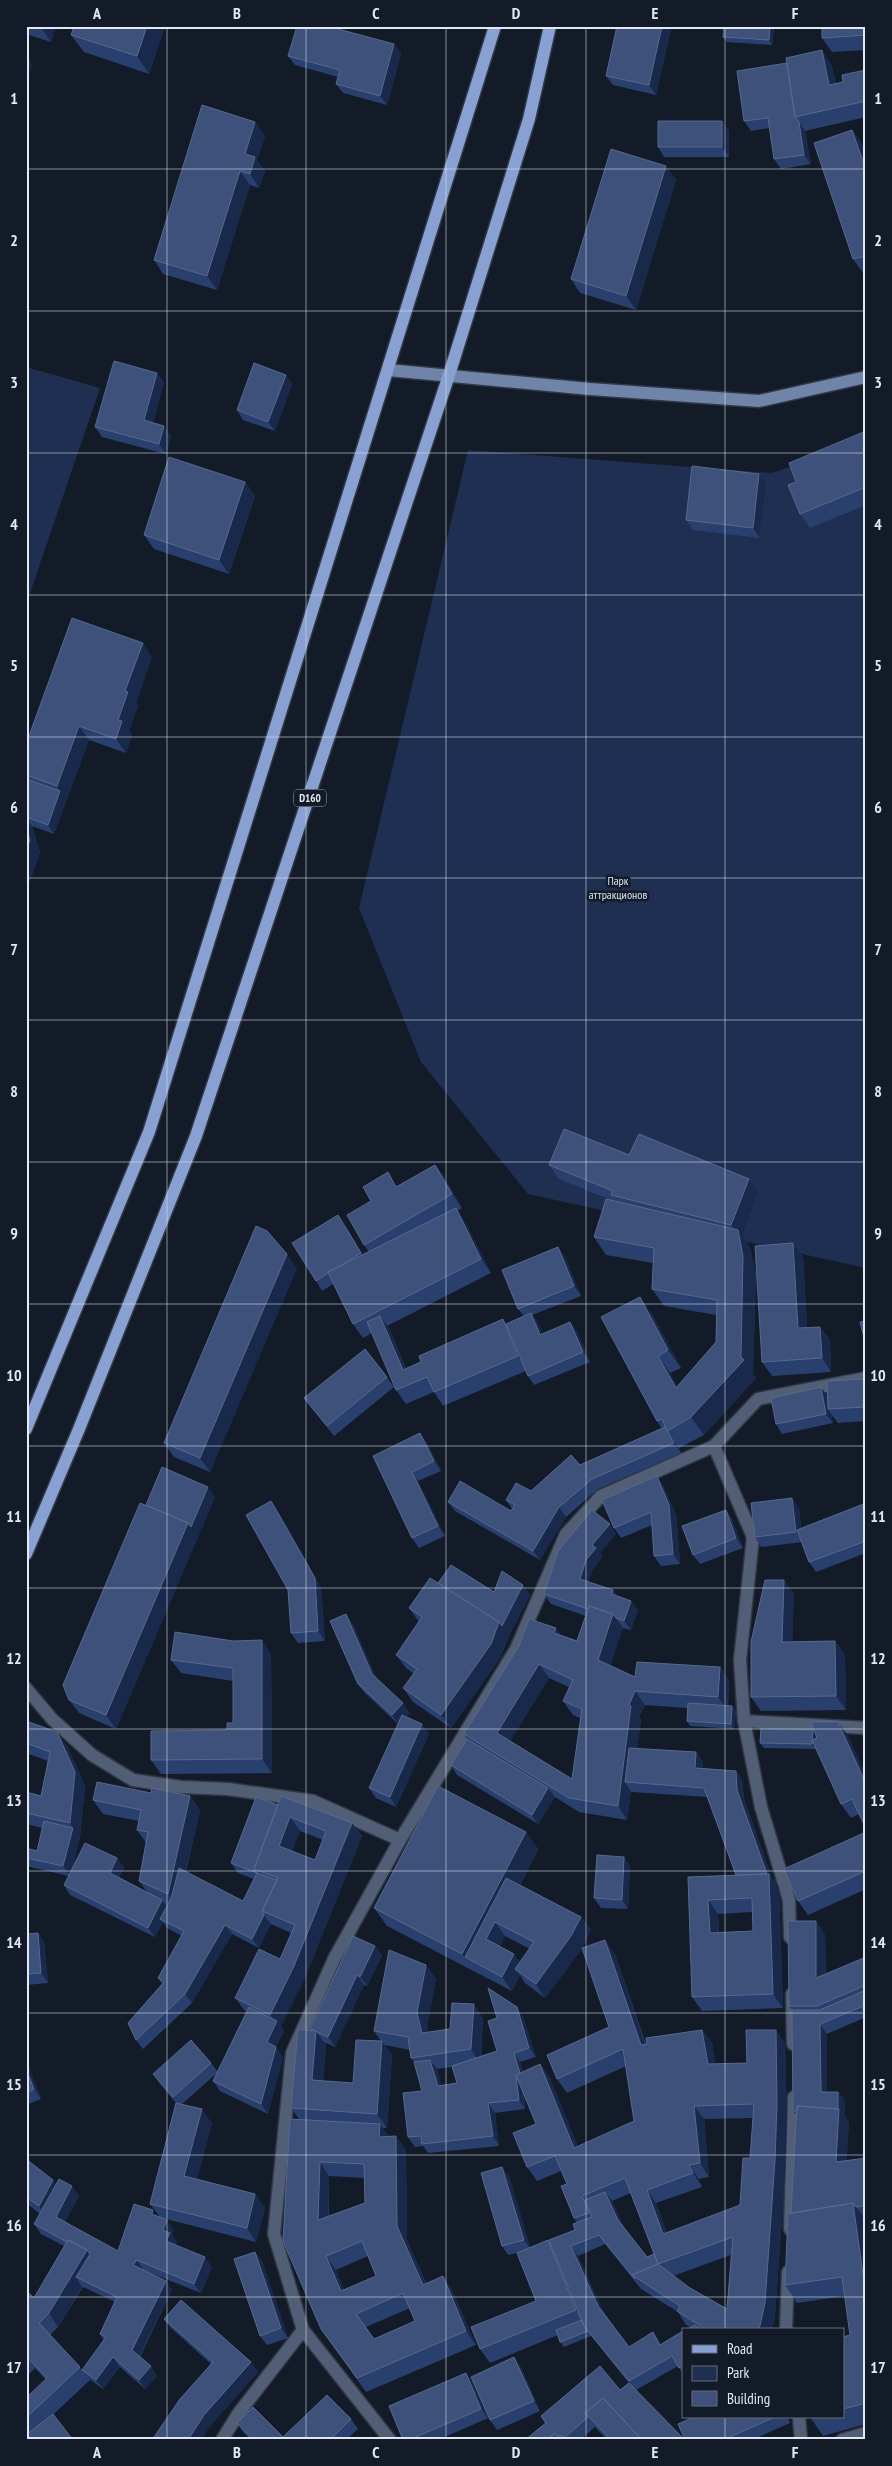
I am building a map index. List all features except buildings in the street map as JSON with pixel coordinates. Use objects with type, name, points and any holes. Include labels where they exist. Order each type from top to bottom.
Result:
[{"type":"main road","points":[[26,1430],[149,1132],[495,26]]},
{"type":"main road","name":"D160","points":[[26,1554],[79,1429],[196,1136],[449,375],[529,118],[550,26]]},
{"type":"street","points":[[388,370],[590,390],[759,400],[866,376]]},
{"type":"street","points":[[390,2440],[303,2330],[274,2234],[292,2053],[334,1959],[400,1840],[516,1649],[566,1534],[602,1496],[714,1446],[758,1399],[866,1378]]},
{"type":"street","points":[[714,1446],[753,1537],[740,1660],[744,1721],[760,1808],[789,1900],[790,1949]]},
{"type":"street","points":[[26,1688],[52,1719],[92,1755],[133,1780],[181,1787],[228,1789],[313,1801],[400,1840]]},
{"type":"street","points":[[744,1721],[866,1728]]},
{"type":"street","points":[[791,1979],[793,2058]]},
{"type":"street","points":[[789,2243],[794,2087]]},
{"type":"street","points":[[786,2328],[789,2262]]},
{"type":"street","points":[[222,2440],[238,2414],[303,2330]]},
{"type":"street","points":[[799,2418],[801,2440]]},
{"type":"street","points":[[842,2440],[866,2433]]},
{"type":"green space","points":[[26,367],[100,388],[26,605]]},
{"type":"green space","name":"Парк аттракционов","points":[[866,441],[866,1268],[528,1194],[421,1062],[359,908],[468,450],[772,473]]}]
